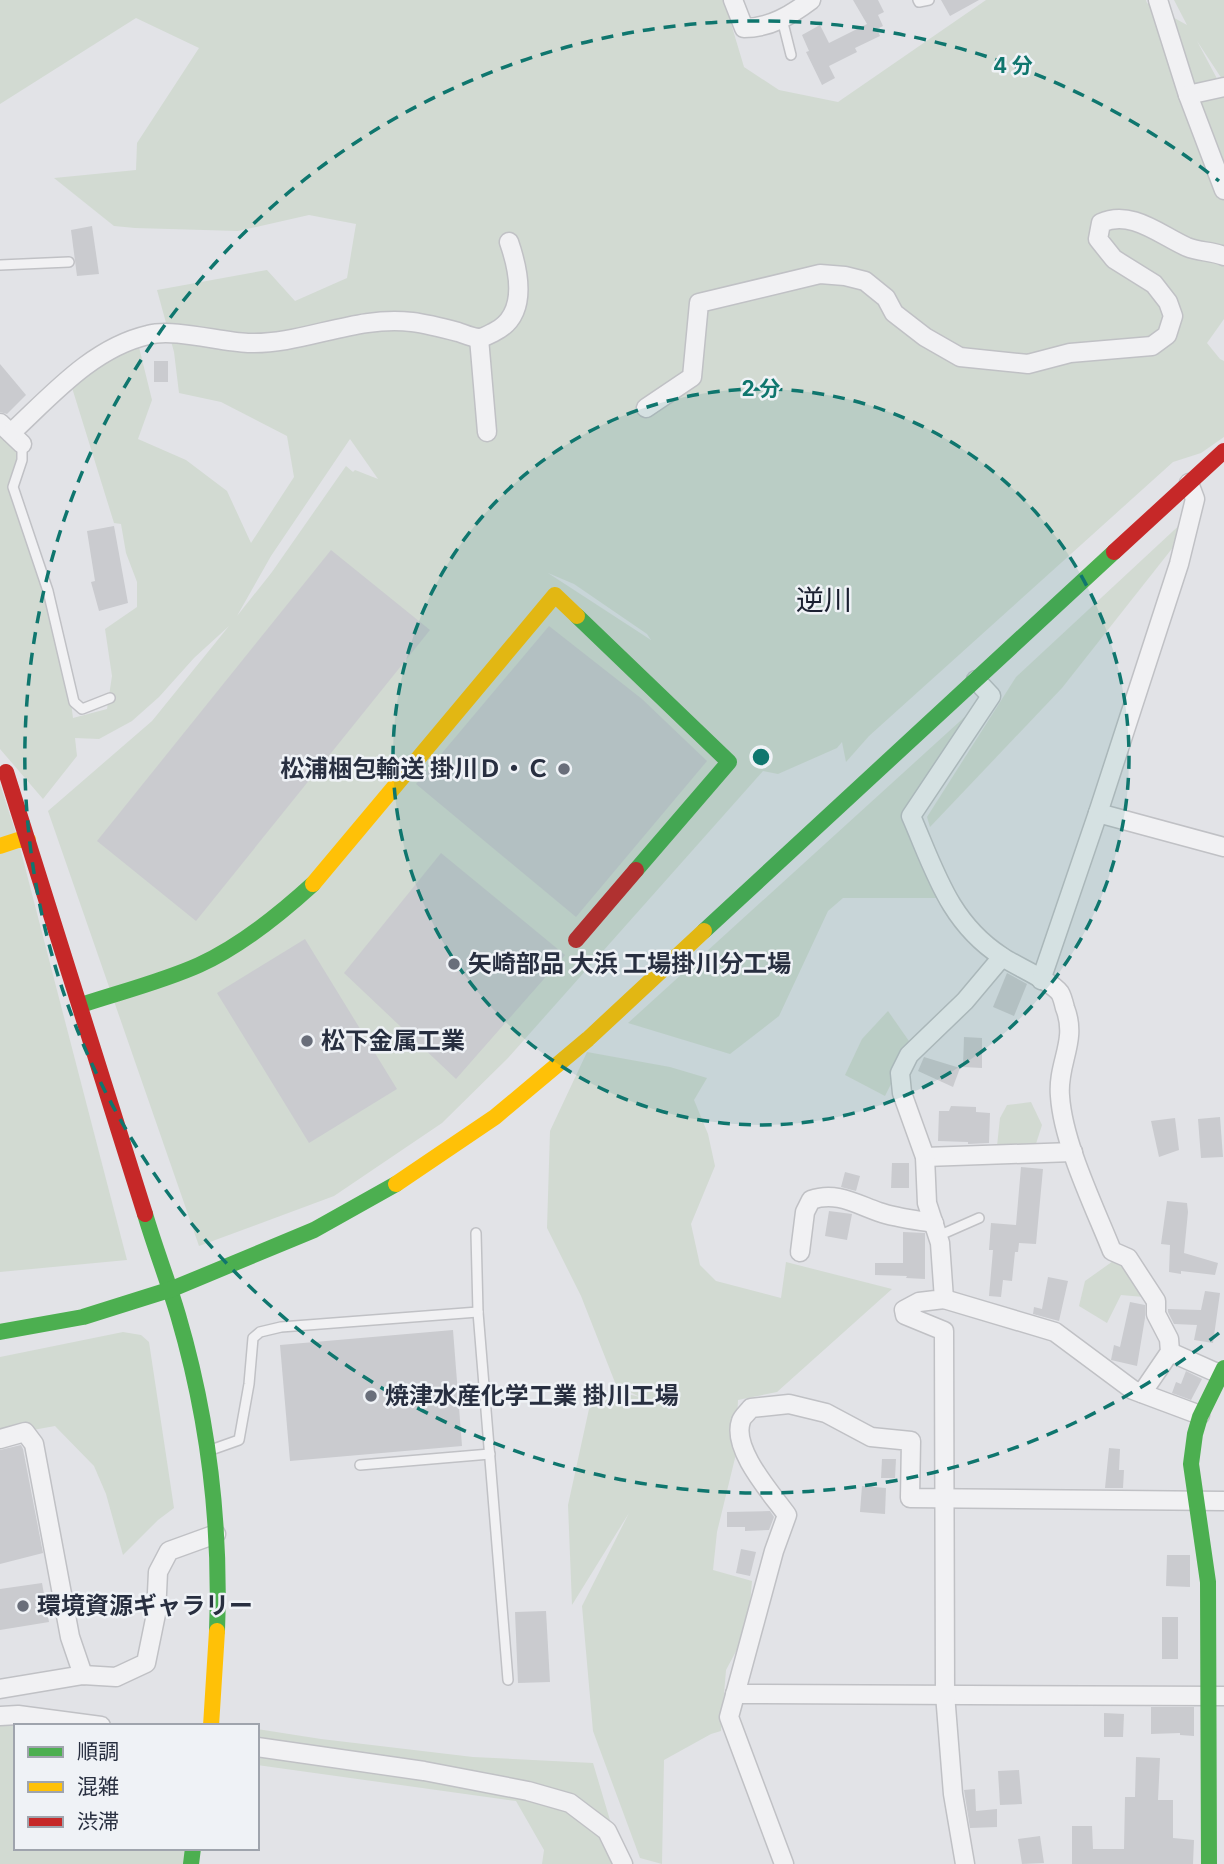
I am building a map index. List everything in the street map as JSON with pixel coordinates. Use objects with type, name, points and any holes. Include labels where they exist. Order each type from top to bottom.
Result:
[{"type":"street","points":[[733,0],[744,29],[758,28],[790,16],[811,0]]},
{"type":"street","points":[[1158,0],[1188,95],[1224,190]]},
{"type":"street","points":[[1188,95],[1224,87]]},
{"type":"street","points":[[646,408],[692,377],[699,303],[820,274],[845,276],[865,281],[886,298],[894,313],[925,337],[960,357],[1028,364],[1070,353],[1152,346],[1167,335],[1173,316],[1168,302],[1154,284],[1114,259],[1098,239],[1101,223],[1113,217],[1128,219],[1190,248],[1224,256]]},
{"type":"street","points":[[11,433],[69,378],[91,362],[123,344],[150,334],[249,343],[283,340],[353,324],[399,321],[430,325],[479,338],[496,332],[506,323],[516,305],[520,284],[509,242]]},
{"type":"street","points":[[479,338],[487,432]]},
{"type":"street","points":[[0,1332],[83,1317],[172,1289],[314,1230],[408,1178],[495,1117],[588,1039],[1224,451]]},
{"type":"street","points":[[1041,979],[1179,564],[1195,499],[1189,483]]},
{"type":"street","points":[[81,1004],[185,971],[228,949],[269,923],[312,885],[555,594],[729,762],[576,940]]},
{"type":"street","points":[[976,680],[991,696],[911,816],[950,905],[976,937],[1059,993],[1070,1020],[1070,1041],[1060,1078],[1060,1098],[1073,1152],[1112,1251],[1128,1258],[1156,1301],[1156,1314],[1169,1339],[1170,1352],[1142,1393]]},
{"type":"street","points":[[6,772],[81,1004],[155,1247],[172,1289],[202,1417],[216,1534],[217,1652],[211,1724]]},
{"type":"street","points":[[1098,813],[1224,847]]},
{"type":"street","points":[[0,846],[28,840]]},
{"type":"street","points":[[944,1298],[936,1229],[927,1203],[925,1157],[901,1093],[900,1073],[909,1055],[965,1002],[1002,957]]},
{"type":"street","points":[[925,1157],[1073,1152]]},
{"type":"street","points":[[800,1252],[806,1212],[811,1200],[825,1195],[854,1201],[881,1213],[936,1229]]},
{"type":"street","points":[[965,1864],[953,1794],[945,1694],[944,1331],[905,1315],[904,1310],[919,1302],[944,1298],[1055,1332],[1133,1390],[1200,1415]]},
{"type":"street","points":[[1170,1352],[1223,1373],[1200,1415],[1190,1465],[1208,1582],[1217,1696],[1209,1864]]},
{"type":"street","points":[[783,1864],[729,1717],[774,1550],[787,1515],[746,1456],[740,1437],[741,1420],[751,1408],[789,1404],[826,1413],[871,1437],[911,1441],[910,1498],[1224,1501]]},
{"type":"street","points":[[0,1439],[26,1432],[34,1444],[70,1637],[83,1675]]},
{"type":"street","points":[[0,1689],[83,1675],[116,1677],[146,1663],[156,1614],[158,1572],[169,1551],[216,1534]]},
{"type":"street","points":[[735,1694],[1217,1696]]},
{"type":"street","points":[[0,1716],[18,1715],[86,1724]]},
{"type":"street","points":[[259,1747],[424,1771],[528,1791],[570,1803],[607,1830],[623,1864]]},
{"type":"lane","points":[[918,0],[929,0]]},
{"type":"lane","points":[[782,19],[791,55]]},
{"type":"lane","points":[[0,265],[69,262]]},
{"type":"lane","points":[[11,433],[22,460],[13,487],[48,591],[74,702],[82,709],[110,698]]},
{"type":"lane","points":[[936,1229],[979,1218]]},
{"type":"lane","points":[[476,1233],[478,1312],[508,1680]]},
{"type":"lane","points":[[206,1452],[239,1440],[249,1384],[253,1338],[260,1332],[281,1327],[478,1312]]},
{"type":"lane","points":[[360,1465],[490,1454]]},
{"type":"shaded area","points":[[0,0],[724,0],[744,67],[779,90],[838,102],[986,0],[1146,0],[1187,25],[1174,0],[1224,0],[1224,79],[1197,41],[1222,88],[1188,95],[1224,193],[1224,250],[1183,235],[1224,259],[1224,319],[1207,343],[1224,361],[1224,437],[1201,453],[1173,462],[869,736],[846,762],[842,742],[837,748],[778,774],[763,771],[508,1058],[442,1123],[334,1196],[199,1246],[48,811],[152,721],[229,626],[132,721],[99,739],[75,738],[77,756],[43,799],[0,749],[0,422],[29,450],[13,487],[57,631],[73,718],[107,709],[112,676],[105,629],[137,607],[137,582],[126,553],[121,524],[114,523],[69,378],[137,339],[152,400],[138,439],[186,460],[227,491],[251,543],[294,477],[287,436],[221,402],[179,393],[174,352],[157,290],[267,270],[295,301],[347,278],[356,224],[309,215],[238,231],[114,226],[54,178],[136,170],[137,143],[199,48],[136,18],[0,104]],"holes":[[[350,439],[378,479],[355,470],[353,472],[346,466],[272,572],[237,616],[271,556]],[[548,573],[574,584],[647,634],[651,640]]]},
{"type":"shaded area","points":[[1224,92],[1224,178],[1191,97]]},
{"type":"shaded area","points":[[1186,519],[1178,541],[1062,688],[930,827],[927,817],[1016,677]]},
{"type":"shaded area","points":[[980,703],[908,818],[942,898],[843,898],[828,911],[779,1016],[730,1054],[628,1023]]},
{"type":"shaded area","points":[[0,784],[18,840],[127,1260],[0,1272]]},
{"type":"shaded area","points":[[888,1011],[911,1044],[885,1096],[845,1075],[862,1039]]},
{"type":"shaded area","points":[[587,1052],[670,1067],[707,1078],[694,1100],[708,1134],[715,1166],[691,1224],[700,1265],[716,1281],[781,1298],[786,1262],[892,1289],[777,1392],[738,1400],[735,1458],[717,1532],[713,1570],[752,1581],[748,1629],[726,1670],[721,1731],[664,1760],[662,1864],[640,1858],[593,1731],[582,1606],[629,1513],[572,1605],[568,1505],[589,1409],[615,1391],[640,1397],[616,1385],[581,1296],[547,1228],[550,1131]]},
{"type":"shaded area","points":[[1031,1102],[1042,1125],[1034,1150],[997,1146],[1000,1118],[1007,1105]]},
{"type":"shaded area","points":[[1116,1259],[1131,1270],[1144,1297],[1121,1295],[1107,1323],[1079,1306],[1085,1281]]},
{"type":"shaded area","points":[[123,1332],[141,1335],[149,1342],[174,1508],[123,1555],[106,1494],[94,1466],[55,1426],[0,1436],[0,1357]]},
{"type":"shaded area","points":[[0,1721],[61,1724],[14,1724],[14,1850],[192,1850],[189,1864],[0,1864]]},
{"type":"shaded area","points":[[259,1729],[473,1757],[593,1763],[623,1864],[542,1864],[544,1850],[516,1801],[259,1765]]},
{"type":"building","points":[[853,0],[878,0],[884,12],[878,15],[883,26],[877,29],[880,36],[855,48],[857,52],[829,66],[835,78],[822,85],[806,52],[809,51],[802,35],[820,25],[829,43],[867,24]]},
{"type":"building","points":[[941,0],[979,0],[950,16]]},
{"type":"building","points":[[92,226],[99,274],[77,276],[71,230]]},
{"type":"building","points":[[154,361],[168,361],[168,382],[154,382]]},
{"type":"building","points":[[0,364],[26,395],[7,414],[0,412]]},
{"type":"building","points":[[114,526],[128,603],[99,611],[91,582],[95,581],[87,531]]},
{"type":"building","points":[[331,550],[430,630],[196,921],[97,841]]},
{"type":"building","name":"松浦梱包輸送 掛川Ｄ・Ｃ","points":[[549,626],[642,699],[707,761],[576,917],[416,784]]},
{"type":"building","name":"矢崎部品 大浜 工場掛川分工場","points":[[441,853],[565,955],[456,1079],[344,973]]},
{"type":"building","name":"松下金属工業","points":[[305,939],[397,1089],[309,1143],[217,993]]},
{"type":"building","points":[[1007,973],[1027,984],[1014,1016],[993,1007]]},
{"type":"building","points":[[964,1037],[982,1038],[982,1068],[963,1067]]},
{"type":"building","points":[[924,1057],[960,1068],[953,1087],[918,1071]]},
{"type":"building","points":[[951,1106],[976,1107],[976,1112],[990,1113],[989,1143],[938,1141],[939,1111],[949,1111]]},
{"type":"building","points":[[1220,1117],[1223,1157],[1201,1158],[1198,1119]]},
{"type":"building","points":[[1175,1118],[1179,1150],[1159,1157],[1151,1121]]},
{"type":"building","points":[[892,1163],[909,1163],[909,1188],[891,1188]]},
{"type":"building","points":[[1021,1167],[1043,1169],[1036,1244],[1019,1243],[1018,1252],[1015,1252],[1012,1281],[1003,1280],[1001,1297],[989,1296],[993,1250],[989,1250],[991,1223],[1016,1225]]},
{"type":"building","points":[[845,1172],[860,1176],[856,1191],[841,1187]]},
{"type":"building","points":[[1167,1201],[1187,1203],[1184,1253],[1218,1263],[1215,1275],[1169,1272],[1170,1245],[1161,1244]]},
{"type":"building","points":[[829,1211],[852,1214],[847,1240],[825,1236]]},
{"type":"building","points":[[903,1232],[925,1233],[925,1279],[875,1275],[875,1263],[903,1263]]},
{"type":"building","points":[[1048,1277],[1068,1281],[1059,1321],[1033,1314],[1034,1307],[1042,1309]]},
{"type":"building","points":[[1205,1291],[1220,1293],[1213,1343],[1194,1340],[1197,1325],[1174,1324],[1168,1312],[1168,1309],[1201,1310]]},
{"type":"building","points":[[1130,1302],[1145,1305],[1137,1366],[1111,1360],[1114,1345],[1120,1347]]},
{"type":"building","name":"焼津水産化学工業 掛川工場","points":[[453,1330],[462,1446],[290,1461],[280,1345]]},
{"type":"building","points":[[1186,1371],[1202,1379],[1191,1400],[1172,1393],[1176,1382],[1181,1384]]},
{"type":"building","points":[[21,1445],[43,1553],[0,1564],[0,1450]]},
{"type":"building","points":[[1109,1448],[1120,1449],[1119,1470],[1124,1470],[1123,1488],[1105,1488]]},
{"type":"building","points":[[882,1459],[896,1459],[895,1478],[881,1478]]},
{"type":"building","points":[[862,1486],[886,1488],[885,1514],[860,1512]]},
{"type":"building","points":[[770,1511],[774,1517],[769,1530],[745,1531],[745,1527],[727,1527],[727,1512]]},
{"type":"building","points":[[741,1549],[756,1552],[750,1576],[736,1573]]},
{"type":"building","points":[[1167,1555],[1190,1555],[1190,1587],[1166,1586]]},
{"type":"building","name":"環境資源ギャラリー","points":[[42,1583],[49,1622],[0,1630],[0,1589]]},
{"type":"building","points":[[546,1611],[550,1682],[518,1683],[515,1612]]},
{"type":"building","points":[[1162,1617],[1178,1617],[1178,1659],[1162,1659]]},
{"type":"building","points":[[1151,1707],[1194,1707],[1194,1736],[1180,1733],[1151,1734]]},
{"type":"building","points":[[1104,1713],[1124,1714],[1123,1737],[1104,1737]]},
{"type":"building","points":[[1136,1757],[1160,1758],[1158,1800],[1173,1800],[1173,1838],[1194,1840],[1193,1864],[1072,1864],[1072,1826],[1092,1826],[1093,1849],[1124,1849],[1125,1797],[1135,1797]]},
{"type":"building","points":[[1019,1770],[1022,1804],[1000,1805],[998,1771]]},
{"type":"building","points":[[975,1789],[976,1811],[997,1809],[997,1827],[970,1828],[964,1790]]},
{"type":"building","points":[[1040,1836],[1044,1863],[1022,1864],[1018,1839]]},
{"type":"traffic: fast","points":[[704,931],[1114,552]]},
{"type":"traffic: fast","points":[[577,616],[729,762],[636,870]]},
{"type":"traffic: fast","points":[[81,1005],[170,977],[215,957],[259,929],[313,884]]},
{"type":"traffic: fast","points":[[0,1332],[83,1317],[172,1289],[314,1230],[396,1184]]},
{"type":"traffic: fast","points":[[145,1214],[178,1315],[205,1432],[217,1551],[217,1631]]},
{"type":"traffic: fast","points":[[1209,1864],[1208,1582],[1191,1464],[1200,1417],[1224,1368]]},
{"type":"traffic: fast","points":[[191,1864],[193,1850]]},
{"type":"traffic: slow","points":[[313,884],[555,595],[577,616]]},
{"type":"traffic: slow","points":[[0,846],[28,840]]},
{"type":"traffic: slow","points":[[396,1184],[495,1117],[588,1039],[704,931]]},
{"type":"traffic: slow","points":[[211,1724],[217,1631]]},
{"type":"traffic: jam","points":[[1114,552],[1224,451]]},
{"type":"traffic: jam","points":[[6,772],[145,1214]]},
{"type":"traffic: jam","points":[[576,940],[636,870]]},
{"type":"place","name":"松浦梱包輸送 掛川Ｄ・Ｃ","points":[[564,769]]},
{"type":"place","name":"矢崎部品 大浜 工場掛川分工場","points":[[454,964]]},
{"type":"place","name":"松下金属工業","points":[[307,1041]]},
{"type":"place","name":"焼津水産化学工業 掛川工場","points":[[371,1396]]},
{"type":"place","name":"環境資源ギャラリー","points":[[23,1606]]},
{"type":"district","name":"逆川","points":[[824,600]]}]
